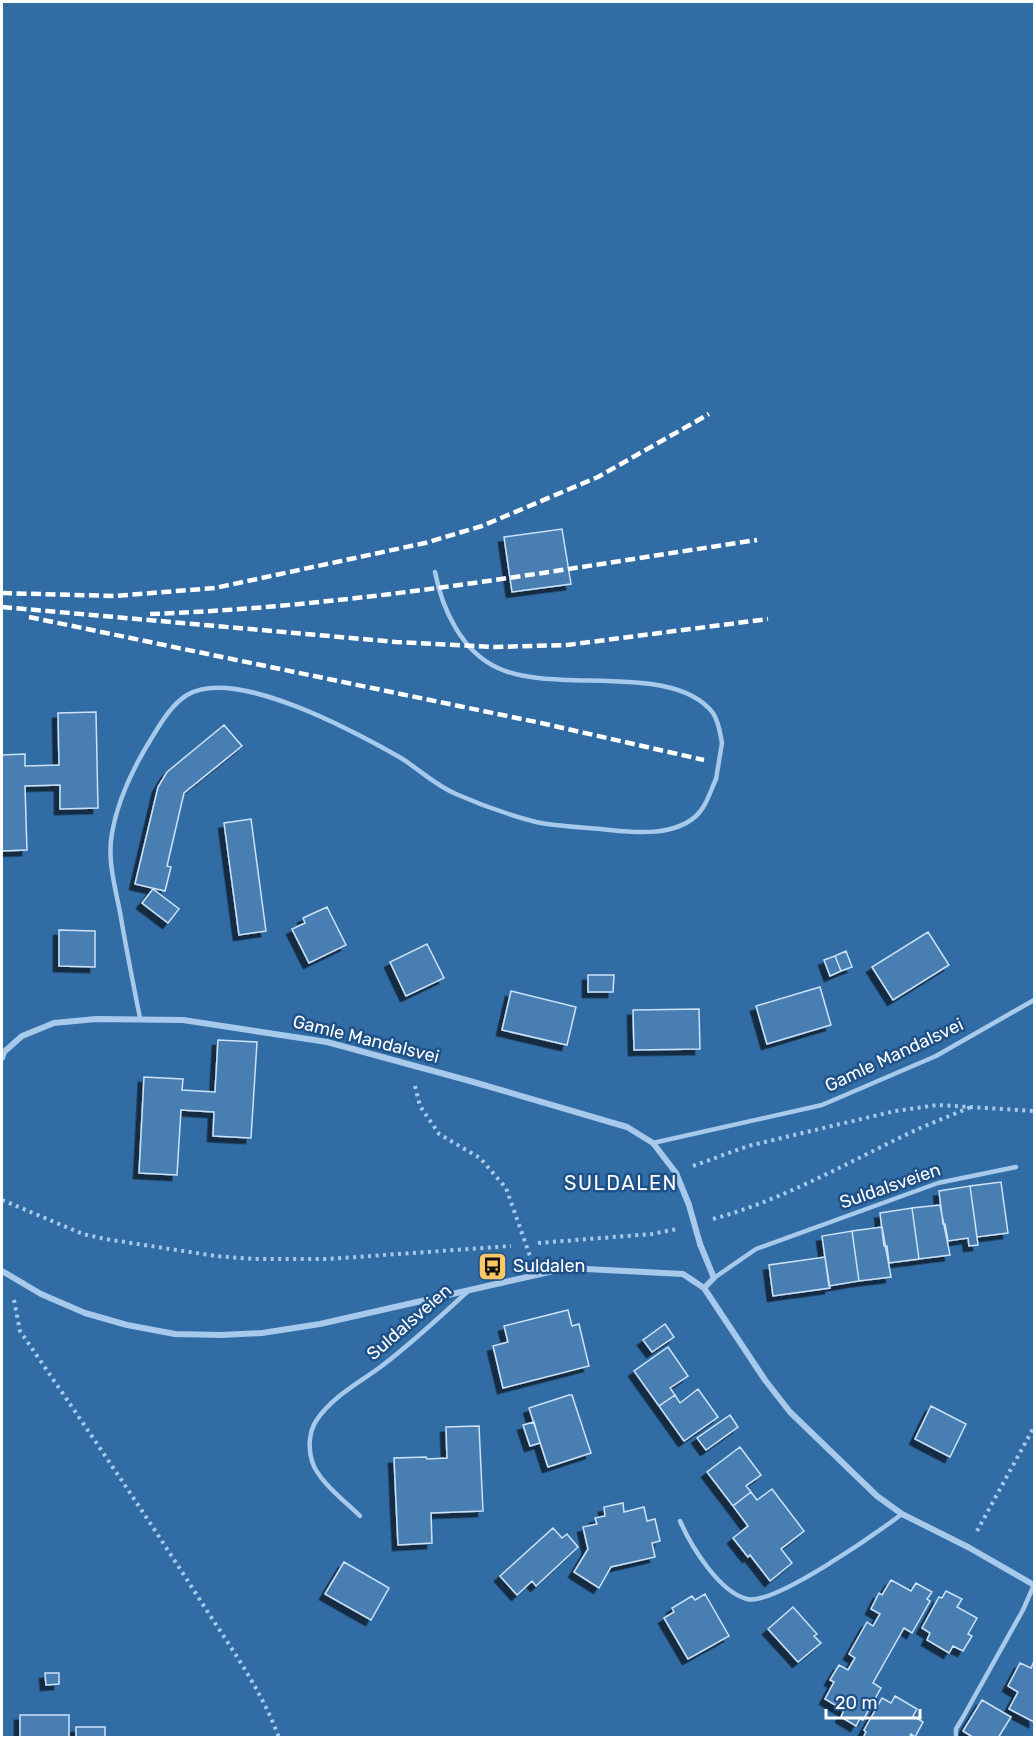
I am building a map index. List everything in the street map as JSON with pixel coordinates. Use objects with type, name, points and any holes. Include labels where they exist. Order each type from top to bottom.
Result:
[{"type":"street","name":"Gamle Mandalsvei","points":[[2,1058],[4,1052],[22,1036],[54,1023],[140,1018],[183,1020],[327,1042],[627,1127],[653,1143],[676,1173],[714,1278]]},
{"type":"street","name":"Suldalsveien","points":[[469,1290],[567,1268],[678,1273],[692,1278],[704,1288],[765,1380],[790,1412],[877,1496],[902,1514],[968,1547],[1035,1585]]},
{"type":"street","points":[[2,1271],[41,1294],[85,1313],[127,1325],[175,1334],[221,1335],[277,1331],[321,1324],[469,1290]]},
{"type":"street","points":[[704,1288],[714,1278]]},
{"type":"lane","points":[[140,1018],[111,864],[111,835],[128,782],[138,760],[166,715],[187,695],[208,689],[232,689],[263,695],[301,708],[388,751],[404,760],[428,779],[455,794],[537,822],[623,831],[669,830],[683,826],[697,816],[716,779],[722,743],[720,729],[713,714],[691,696],[654,684],[547,679],[500,670],[488,663],[457,631],[444,603],[435,572]]},
{"type":"lane","name":"Gamle Mandalsvei","points":[[653,1143],[822,1106],[936,1056],[1035,1000]]},
{"type":"lane","name":"Suldalsveien","points":[[714,1278],[756,1249],[938,1183],[1016,1167]]},
{"type":"lane","name":"Suldalsveien","points":[[360,1516],[326,1483],[312,1462],[309,1440],[315,1422],[334,1401],[423,1332],[469,1290]]},
{"type":"lane","points":[[680,1521],[688,1539],[717,1577],[737,1595],[748,1600],[762,1599],[787,1588],[869,1539],[902,1514]]},
{"type":"lane","points":[[956,1737],[956,1729],[1023,1611],[1035,1585]]},
{"type":"path","points":[[411,1065],[420,1106],[439,1134],[480,1158],[506,1188],[537,1274]]},
{"type":"path","points":[[676,1173],[748,1146],[895,1111],[938,1105],[1035,1111]]},
{"type":"path","points":[[707,1221],[791,1192],[919,1129],[973,1106]]},
{"type":"path","points":[[2,1200],[83,1234],[216,1256],[253,1259],[328,1259],[511,1246]]},
{"type":"path","points":[[538,1243],[652,1234],[685,1227]]},
{"type":"path","points":[[9,1276],[20,1331],[163,1542],[250,1678],[273,1719],[279,1737]]},
{"type":"path","points":[[968,1547],[1035,1427]]},
{"type":"shaded area","points":[[2,2],[1034,2],[1034,1737],[2,1738]]},
{"type":"building","points":[[562,529],[571,584],[512,592],[504,537]]},
{"type":"building","points":[[96,712],[98,808],[60,809],[60,785],[25,786],[27,850],[2,851],[2,755],[25,754],[25,766],[59,765],[58,713]]},
{"type":"building","points":[[224,725],[242,746],[184,793],[167,866],[171,867],[165,891],[135,884],[158,787],[167,772]]},
{"type":"building","points":[[251,819],[266,931],[239,935],[224,823]]},
{"type":"building","points":[[153,889],[179,909],[168,923],[142,903]]},
{"type":"building","points":[[327,907],[346,945],[309,963],[292,929],[305,923],[303,918]]},
{"type":"building","points":[[59,930],[95,931],[95,967],[59,966]]},
{"type":"building","points":[[928,932],[949,965],[893,1000],[872,967]]},
{"type":"building","points":[[427,944],[444,978],[406,996],[390,962]]},
{"type":"building","points":[[846,951],[852,967],[841,971],[835,956]]},
{"type":"building","points":[[835,956],[841,971],[830,976],[824,960]]},
{"type":"building","points":[[588,975],[614,975],[613,992],[588,992]]},
{"type":"building","points":[[820,987],[831,1025],[767,1044],[756,1006]]},
{"type":"building","points":[[511,991],[576,1007],[567,1045],[502,1030]]},
{"type":"building","points":[[699,1009],[700,1049],[634,1050],[633,1010]]},
{"type":"building","points":[[218,1040],[257,1042],[251,1138],[213,1136],[214,1112],[181,1110],[177,1175],[139,1173],[144,1077],[183,1079],[182,1090],[215,1092]]},
{"type":"building","points":[[1001,1182],[1008,1233],[977,1237],[970,1186]]},
{"type":"building","points":[[970,1186],[978,1245],[969,1246],[968,1238],[948,1241],[945,1224],[943,1224],[939,1191]]},
{"type":"building","points":[[940,1205],[950,1255],[919,1259],[912,1208]]},
{"type":"building","points":[[912,1208],[919,1259],[889,1263],[887,1246],[884,1246],[880,1213]]},
{"type":"building","points":[[882,1227],[891,1277],[859,1281],[852,1231]]},
{"type":"building","points":[[852,1231],[859,1281],[829,1286],[822,1236]]},
{"type":"building","points":[[825,1257],[830,1288],[773,1296],[769,1265]]},
{"type":"building","points":[[568,1310],[572,1326],[579,1324],[589,1366],[503,1388],[493,1346],[508,1342],[504,1326]]},
{"type":"building","points":[[665,1324],[674,1337],[652,1352],[643,1340]]},
{"type":"building","points":[[668,1347],[688,1376],[670,1388],[675,1395],[659,1406],[634,1371]]},
{"type":"building","points":[[698,1389],[718,1417],[684,1441],[659,1406],[675,1395],[680,1403]]},
{"type":"building","points":[[572,1395],[591,1453],[548,1467],[529,1408]]},
{"type":"building","points":[[931,1406],[966,1424],[950,1457],[915,1439]]},
{"type":"building","points":[[730,1415],[738,1427],[706,1450],[697,1438]]},
{"type":"building","points":[[534,1422],[540,1443],[530,1446],[523,1425]]},
{"type":"building","points":[[479,1426],[483,1511],[431,1513],[432,1543],[398,1545],[394,1458],[447,1458],[446,1427]]},
{"type":"building","points":[[740,1447],[761,1475],[746,1486],[751,1492],[733,1506],[707,1472]]},
{"type":"building","points":[[772,1489],[804,1531],[781,1549],[792,1563],[770,1581],[733,1538],[748,1526],[733,1506],[751,1492],[757,1500]]},
{"type":"building","points":[[623,1503],[624,1512],[644,1507],[647,1521],[655,1519],[660,1541],[652,1543],[655,1557],[611,1567],[599,1588],[574,1572],[588,1549],[583,1527],[597,1524],[595,1518],[605,1516],[604,1507]]},
{"type":"building","points":[[553,1528],[562,1538],[567,1534],[578,1547],[536,1586],[532,1581],[517,1595],[500,1576]]},
{"type":"building","points":[[344,1562],[389,1588],[371,1620],[325,1594]]},
{"type":"building","points":[[891,1580],[911,1591],[916,1583],[932,1592],[927,1599],[930,1601],[912,1633],[904,1628],[873,1683],[881,1688],[863,1720],[860,1719],[856,1726],[841,1717],[844,1710],[825,1699],[834,1682],[830,1680],[839,1665],[848,1670],[855,1658],[849,1654],[867,1622],[873,1626],[880,1614],[871,1609],[879,1593],[882,1595]]},
{"type":"building","points":[[946,1591],[962,1599],[957,1607],[977,1618],[968,1634],[972,1636],[963,1651],[953,1646],[949,1653],[927,1640],[930,1633],[922,1628],[939,1597],[942,1598]]},
{"type":"building","points":[[705,1594],[729,1636],[688,1659],[664,1618],[674,1612],[672,1608],[692,1596],[695,1600]]},
{"type":"building","points":[[793,1607],[817,1634],[814,1636],[821,1643],[798,1662],[768,1629]]},
{"type":"building","points":[[1034,1661],[1034,1722],[1009,1709],[1018,1692],[1008,1686],[1020,1663],[1031,1668]]},
{"type":"building","points":[[45,1673],[59,1673],[59,1684],[46,1685]]},
{"type":"building","points":[[895,1696],[917,1709],[913,1716],[923,1722],[915,1737],[911,1734],[909,1738],[863,1738],[866,1732],[864,1730],[882,1698],[891,1703]]},
{"type":"building","points":[[982,1700],[1011,1717],[998,1738],[974,1738],[963,1731]]},
{"type":"building","points":[[20,1715],[69,1715],[69,1738],[20,1738]]},
{"type":"building","points":[[76,1727],[105,1727],[105,1738],[76,1738]]},
{"type":"railway","points":[[2,593],[114,596],[215,588],[425,543],[482,526],[598,477],[709,414]]},
{"type":"railway","points":[[150,614],[303,604],[455,586],[757,540]]},
{"type":"railway","points":[[2,607],[396,642],[495,647],[567,645],[768,619]]},
{"type":"railway","points":[[29,617],[541,723],[704,760]]},
{"type":"place","name":"Suldalen","points":[[492,1266]]},
{"type":"district","name":"SULDALEN","points":[[621,1183]]}]
